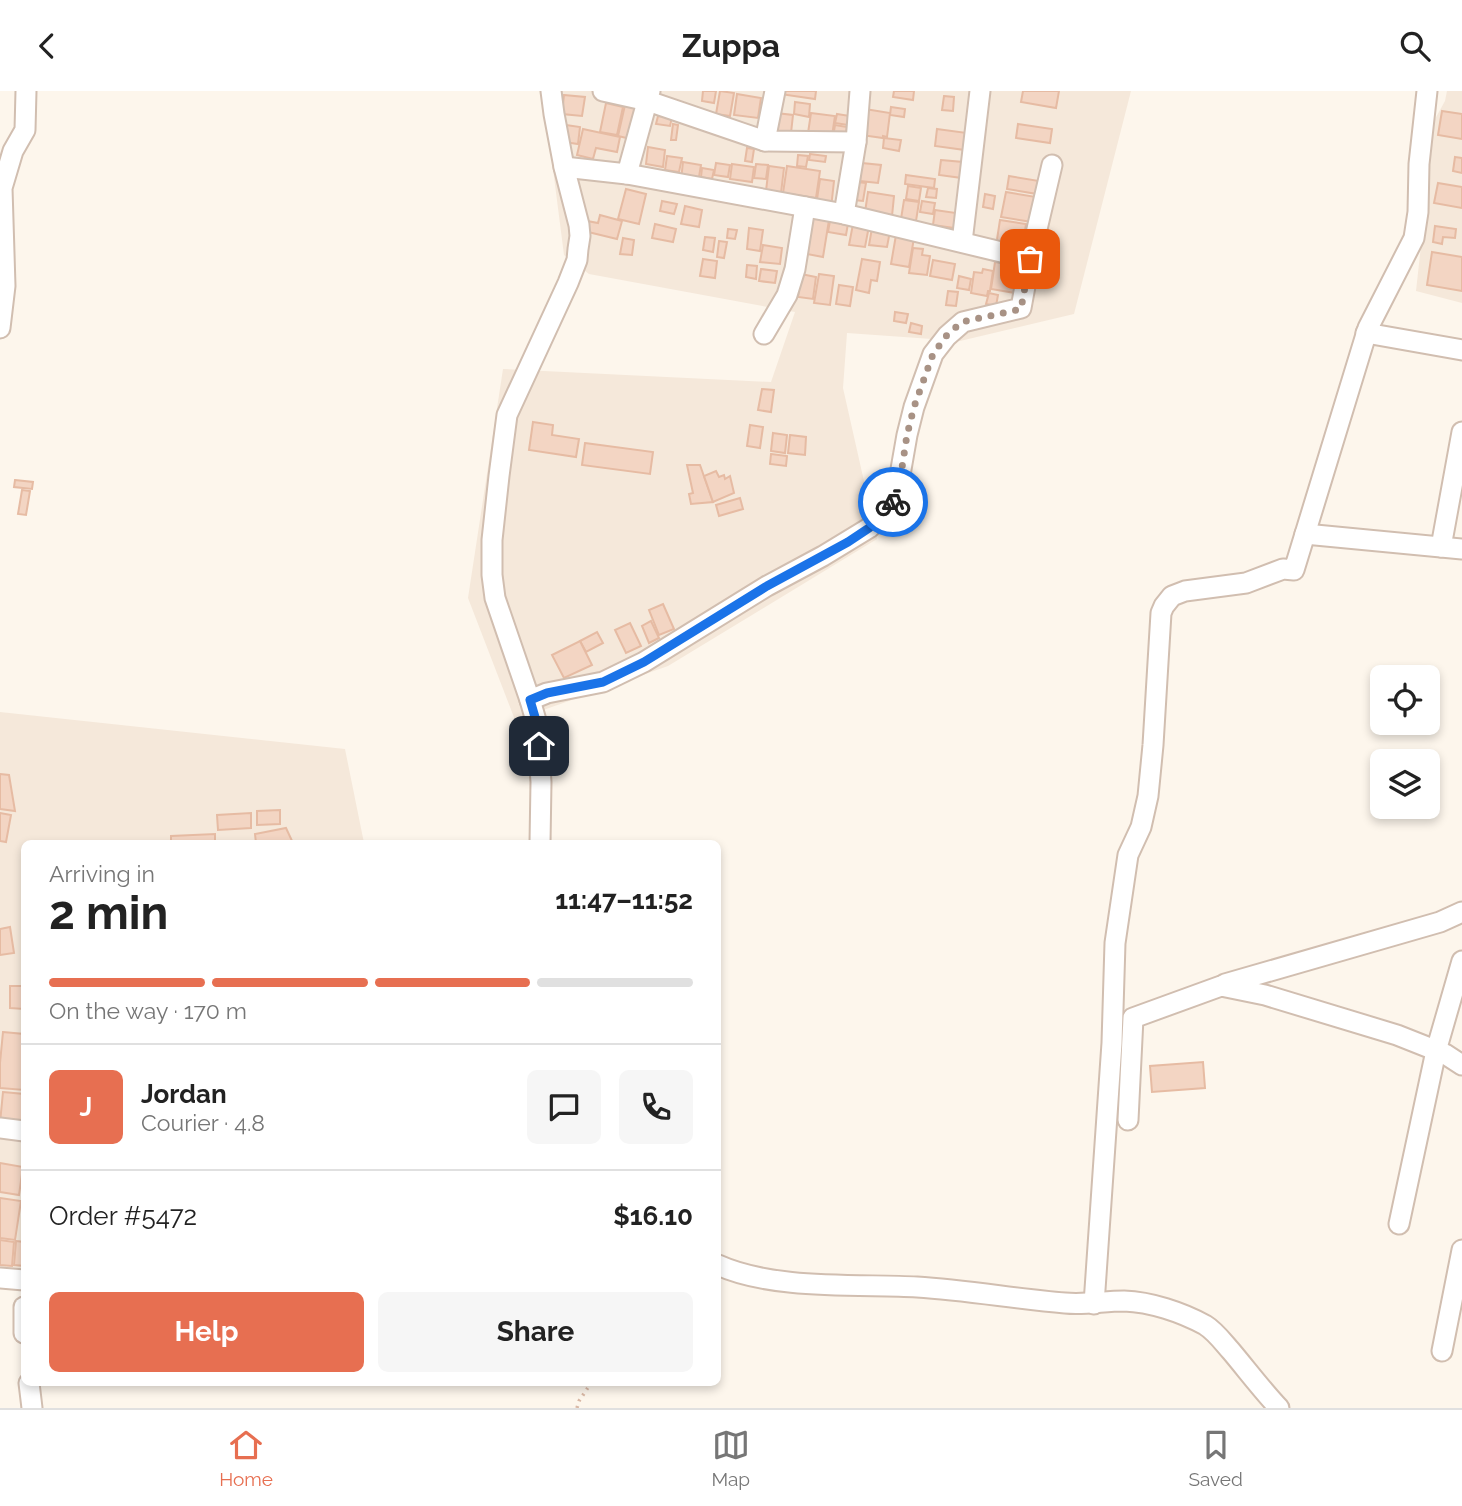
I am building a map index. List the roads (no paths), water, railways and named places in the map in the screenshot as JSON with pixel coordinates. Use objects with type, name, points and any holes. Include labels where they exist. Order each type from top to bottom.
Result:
[{"type":"street","points":[[0,328],[5,286],[2,188],[13,151],[26,130],[26,91]]},
{"type":"street","points":[[540,840],[541,782],[537,724],[495,598],[492,540],[507,415],[577,260],[579,225],[564,167],[551,91]]},
{"type":"street","points":[[603,91],[649,96],[765,141],[856,142]]},
{"type":"street","points":[[765,141],[775,91]]},
{"type":"street","points":[[844,214],[856,142],[860,91]]},
{"type":"street","points":[[962,241],[980,91]]},
{"type":"street","points":[[1094,1304],[1112,1043],[1115,943],[1128,855],[1141,827],[1148,796],[1161,613],[1172,596],[1185,591],[1246,583],[1283,569],[1294,570],[1366,333],[1414,238],[1427,91]]},
{"type":"street","points":[[627,174],[649,96]]},
{"type":"street","points":[[530,700],[547,693],[603,682],[644,662],[767,586],[869,528],[888,510],[897,492],[914,407],[933,354],[947,335],[962,322],[1021,309],[1052,165]]},
{"type":"street","points":[[564,167],[627,174],[844,214],[1030,259]]},
{"type":"street","points":[[764,334],[787,295],[805,207]]},
{"type":"street","points":[[1366,333],[1462,350]]},
{"type":"street","points":[[1441,547],[1462,432]]},
{"type":"street","points":[[1305,534],[1462,549]]},
{"type":"street","points":[[1128,1120],[1133,1018],[1221,986],[1440,922],[1462,912]]},
{"type":"street","points":[[1399,1224],[1436,1051],[1462,961]]},
{"type":"street","points":[[1221,986],[1265,995],[1384,1031],[1436,1051],[1462,1065]]},
{"type":"street","points":[[0,1128],[21,1131]]},
{"type":"street","points":[[1442,1351],[1462,1250]]},
{"type":"street","points":[[721,1266],[787,1282],[918,1287],[1067,1304],[1122,1301],[1164,1308],[1208,1327],[1279,1408]]},
{"type":"street","points":[[0,1278],[21,1280]]},
{"type":"street","points":[[29,1386],[32,1408]]}]
